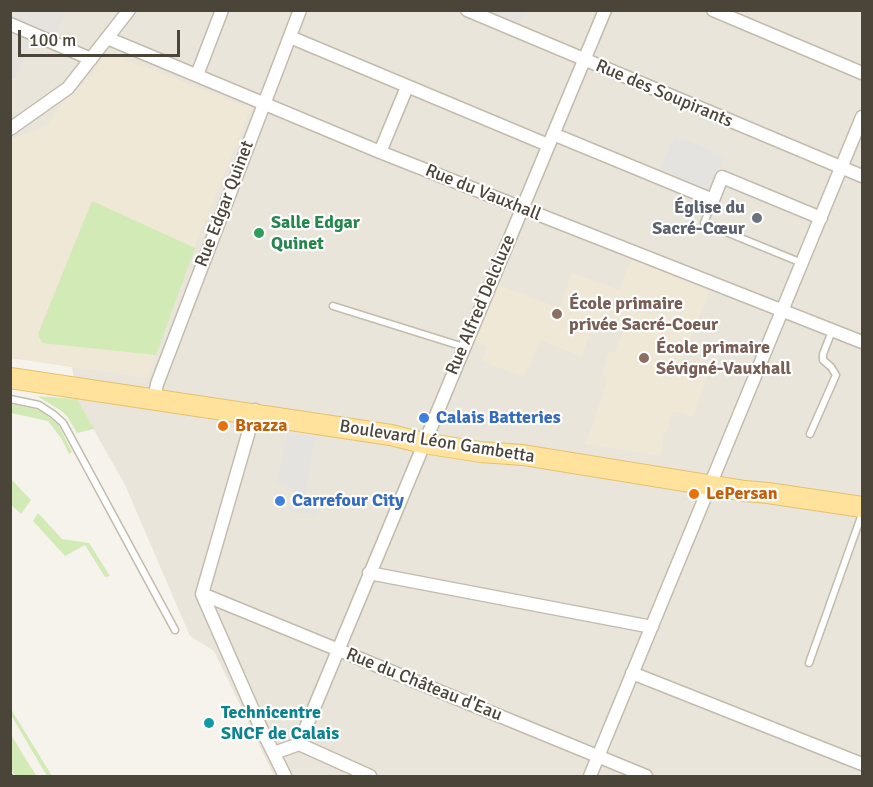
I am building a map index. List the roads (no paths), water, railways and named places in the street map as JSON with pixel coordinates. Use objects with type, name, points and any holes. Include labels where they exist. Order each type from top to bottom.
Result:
[{"type":"main road","name":"Boulevard Léon Gambetta","points":[[10,370],[154,396]]},
{"type":"main road","name":"Boulevard Léon Gambetta","points":[[10,378],[154,396],[712,481],[862,500]]},
{"type":"main road","name":"Boulevard Léon Gambetta","points":[[712,481],[862,507]]},
{"type":"street","points":[[10,129],[63,93],[129,10]]},
{"type":"street","points":[[197,75],[222,10]]},
{"type":"street","name":"Rue Edgar Quinet","points":[[154,396],[300,10]]},
{"type":"street","name":"Rue des Soupirants","points":[[467,10],[862,177]]},
{"type":"street","name":"Rue Alfred Delcluze","points":[[299,744],[605,10]]},
{"type":"street","points":[[713,10],[862,73]]},
{"type":"street","points":[[10,24],[91,59]]},
{"type":"street","points":[[290,37],[406,87],[713,200],[722,177],[821,218]]},
{"type":"street","name":"Rue du Vauxhall","points":[[106,38],[380,152],[862,342]]},
{"type":"street","points":[[380,152],[406,87]]},
{"type":"street","points":[[590,777],[862,117]]},
{"type":"street","points":[[255,411],[202,594],[285,777]]},
{"type":"street","points":[[369,573],[652,627]]},
{"type":"street","name":"Rue du Château d'Eau","points":[[202,594],[646,777]]},
{"type":"street","points":[[633,673],[862,764]]},
{"type":"street","points":[[274,753],[299,744],[370,777]]},
{"type":"lane","points":[[713,200],[704,223],[802,263]]},
{"type":"lane","points":[[333,306],[464,347]]},
{"type":"lane","points":[[810,434],[836,375],[823,360],[832,330]]},
{"type":"lane","points":[[10,399],[33,403],[44,408],[58,418],[67,429],[175,630]]},
{"type":"lane","points":[[809,663],[862,514]]},
{"type":"place","name":"Église du Sacré-Cœur","points":[[757,218]]},
{"type":"place","name":"Salle Edgar Quinet","points":[[259,233]]},
{"type":"place","name":"École primaire privée Sacré-Coeur","points":[[557,314]]},
{"type":"place","name":"École primaire Sévigné-Vauxhall","points":[[644,358]]},
{"type":"place","name":"Calais Batteries","points":[[424,418]]},
{"type":"place","name":"Brazza","points":[[223,426]]},
{"type":"place","name":"LePersan","points":[[694,494]]},
{"type":"place","name":"Carrefour City","points":[[280,501]]},
{"type":"place","name":"Technicentre SNCF de Calais","points":[[209,723]]}]
